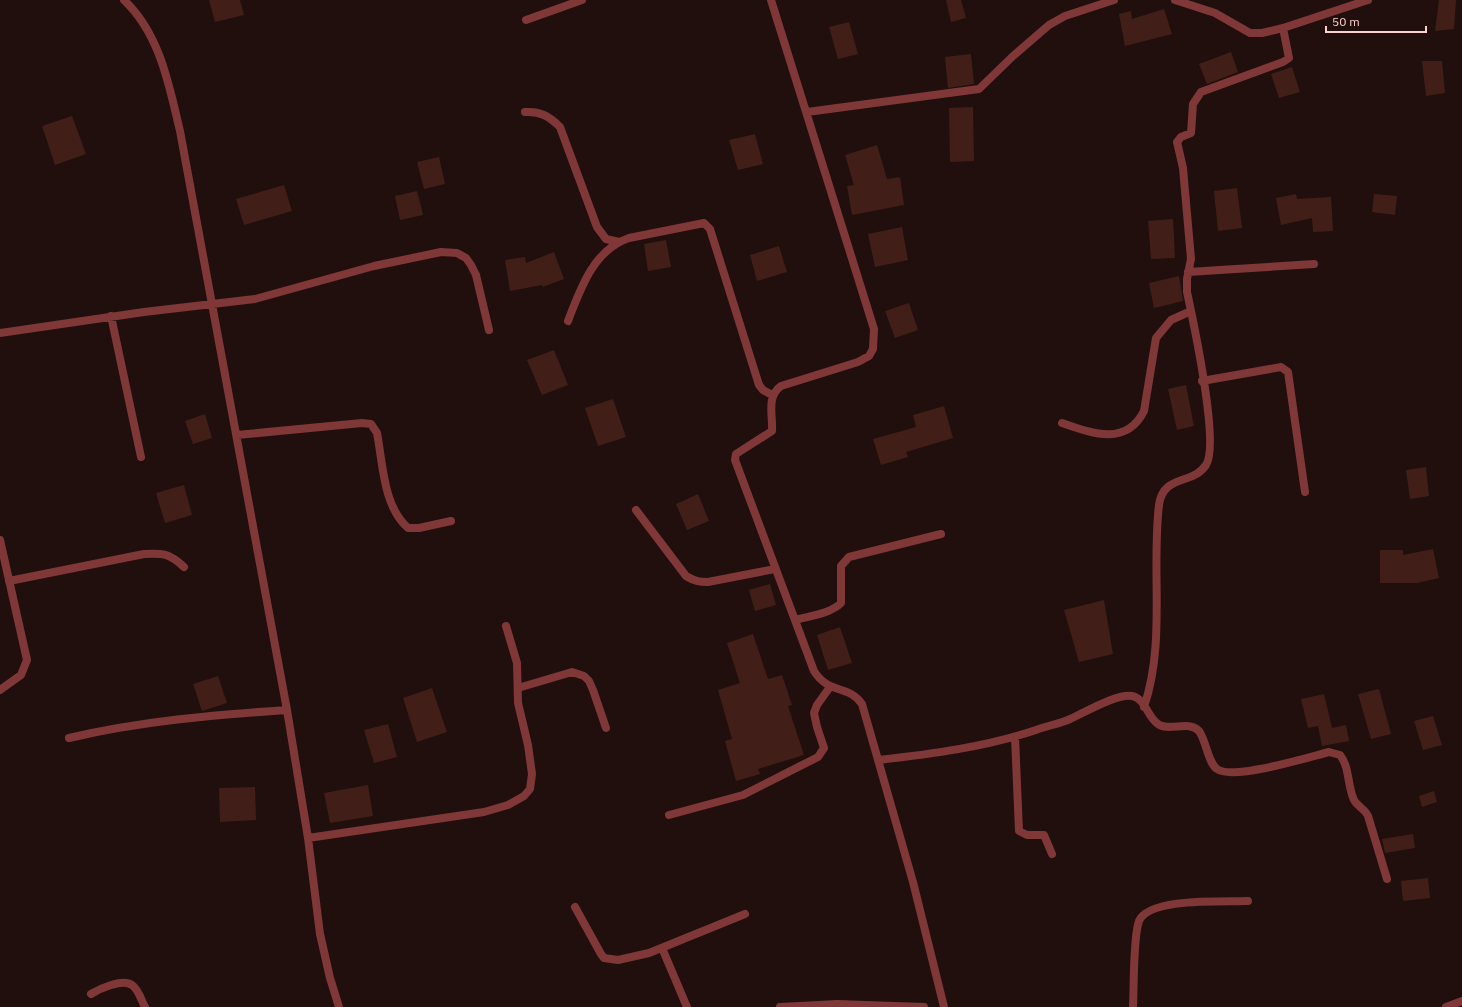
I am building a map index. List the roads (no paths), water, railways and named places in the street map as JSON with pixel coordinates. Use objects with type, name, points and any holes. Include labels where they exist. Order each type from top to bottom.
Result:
[{"type":"street","points":[[124,0],[148,31],[162,62],[189,173],[287,710],[308,838],[320,934],[330,978],[339,1007]]},
{"type":"street","points":[[526,20],[582,0]]},
{"type":"street","points":[[771,0],[874,329],[874,339],[873,348],[869,356],[858,362],[781,386],[772,395],[772,431],[736,454],[735,460],[814,671],[820,680],[830,687],[853,694],[862,704],[913,882],[944,1007]]},
{"type":"street","points":[[807,112],[980,89],[1012,57],[1049,25],[1066,16],[1114,0]]},
{"type":"street","points":[[1175,0],[1215,13],[1250,33],[1262,33],[1283,28],[1368,0]]},
{"type":"street","points":[[1144,707],[1152,682],[1156,656],[1156,560],[1160,499],[1163,491],[1168,486],[1201,470],[1207,463],[1210,434],[1187,292],[1188,272],[1191,258],[1183,168],[1178,140],[1190,133],[1193,104],[1201,92],[1283,62],[1289,58],[1283,28]]},
{"type":"street","points":[[525,112],[541,113],[552,119],[560,127],[597,227],[606,239],[619,242]]},
{"type":"street","points":[[568,321],[588,274],[600,258],[619,242],[628,238],[696,223],[707,225],[715,244],[759,385],[763,390],[772,395]]},
{"type":"street","points":[[0,333],[111,316],[255,299],[374,266],[441,252],[457,253],[466,258],[476,275],[489,330]]},
{"type":"street","points":[[1188,272],[1314,264]]},
{"type":"street","points":[[1062,423],[1103,435],[1126,430],[1138,422],[1144,411],[1156,338],[1171,320],[1191,311]]},
{"type":"street","points":[[111,316],[141,457]]},
{"type":"street","points":[[1202,381],[1281,367],[1288,372],[1305,492]]},
{"type":"street","points":[[237,435],[362,423],[371,424],[378,432],[392,505],[402,523],[408,528],[419,528],[451,521]]},
{"type":"street","points":[[636,510],[686,576],[692,580],[708,582],[775,569]]},
{"type":"street","points":[[795,620],[829,610],[841,603],[841,566],[849,557],[941,534]]},
{"type":"street","points":[[0,540],[27,660],[21,675],[0,690]]},
{"type":"street","points":[[9,580],[144,554],[163,553],[174,557],[184,567]]},
{"type":"street","points":[[308,838],[484,812],[517,802],[530,789],[532,774],[528,745],[518,703],[517,662],[506,626]]},
{"type":"street","points":[[518,688],[572,672],[584,676],[589,681],[593,690],[606,728]]},
{"type":"street","points":[[669,815],[743,795],[818,757],[824,748],[815,720],[815,709],[830,687]]},
{"type":"street","points":[[878,760],[971,747],[1015,737],[1066,721],[1121,696],[1137,697],[1155,722],[1161,726],[1191,727],[1199,731],[1215,768],[1222,772],[1260,770],[1329,752],[1340,755],[1347,769],[1353,799],[1364,809],[1368,816],[1387,879]]},
{"type":"street","points":[[69,738],[110,728],[207,715],[287,710]]},
{"type":"street","points":[[1015,737],[1019,831],[1027,835],[1044,835],[1052,854]]},
{"type":"street","points":[[1133,1007],[1136,935],[1139,921],[1142,916],[1154,909],[1170,904],[1248,901]]},
{"type":"street","points":[[575,907],[604,958],[618,960],[662,948],[745,914]]},
{"type":"street","points":[[662,948],[687,1007]]},
{"type":"street","points":[[91,994],[101,988],[127,983],[131,984],[136,989],[145,1007]]},
{"type":"street","points":[[1446,1007],[1462,1001]]},
{"type":"street","points":[[780,1007],[924,1007]]}]
